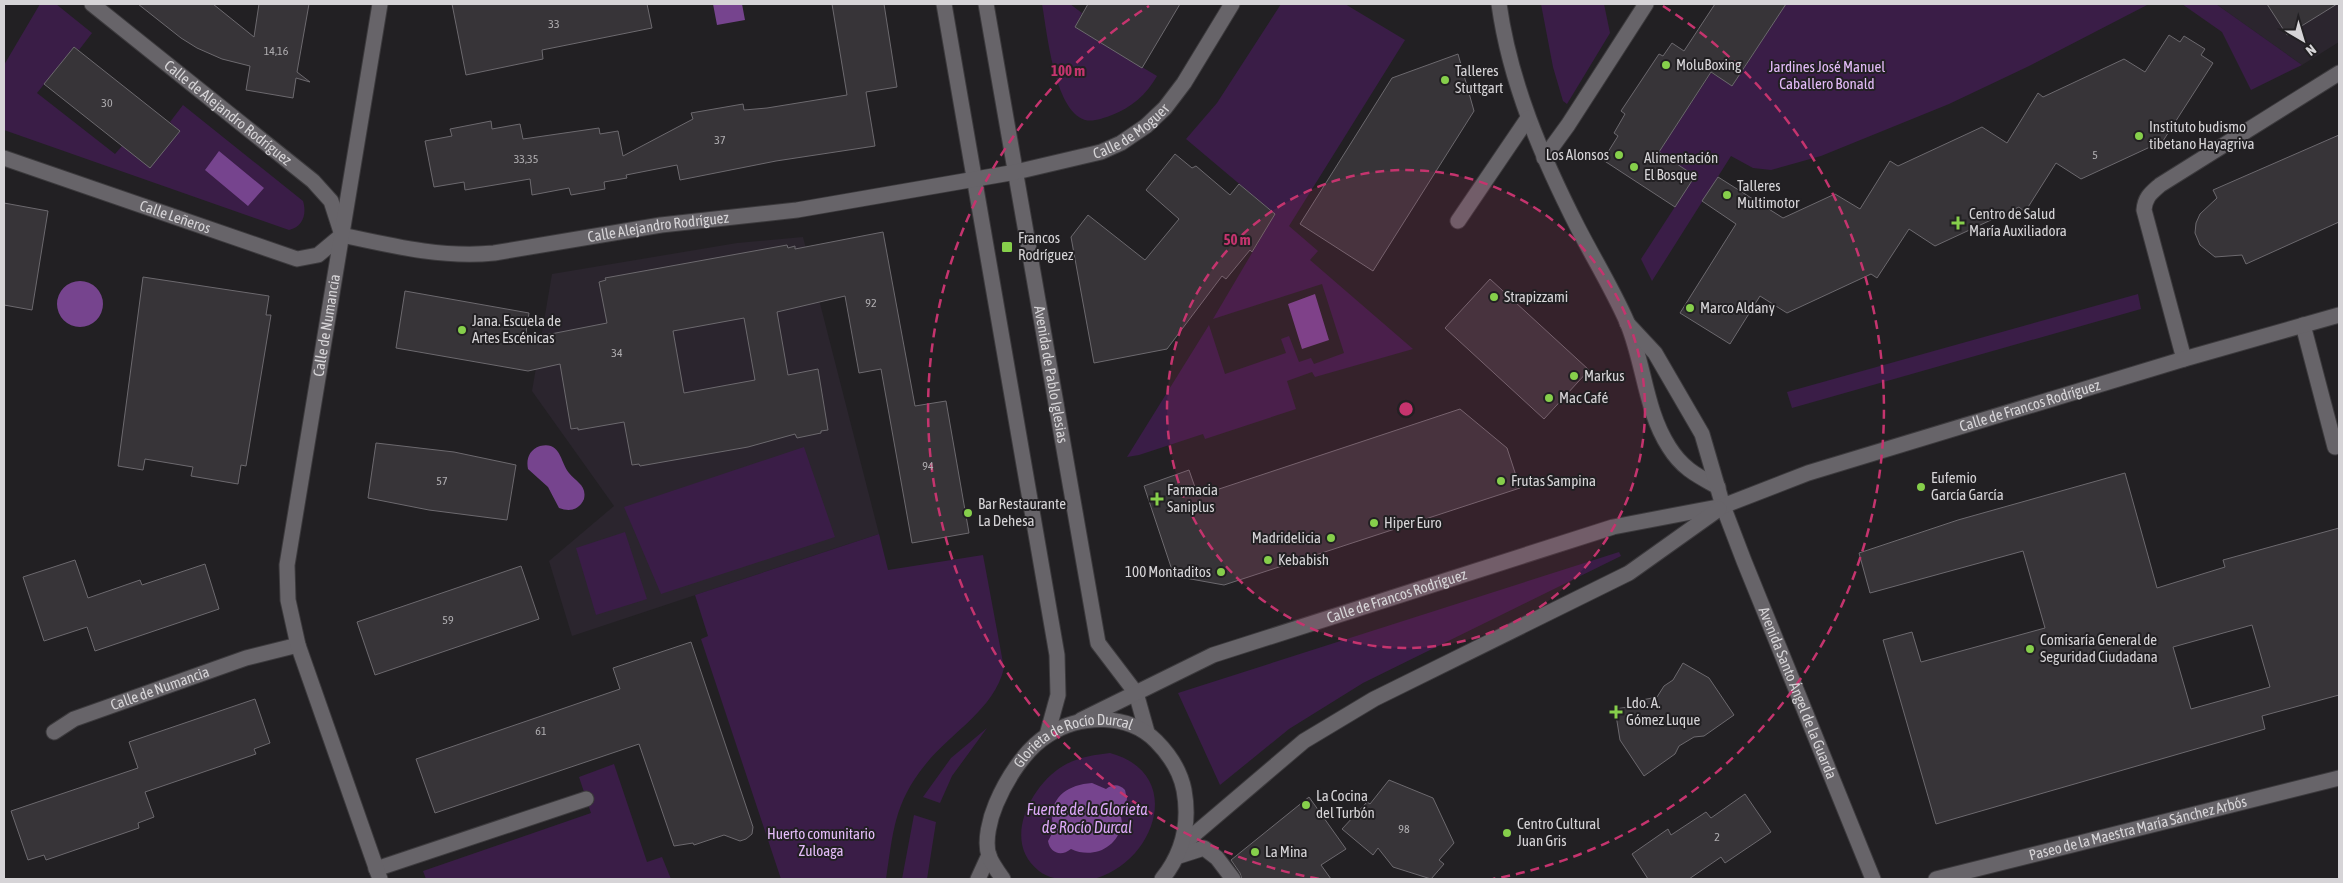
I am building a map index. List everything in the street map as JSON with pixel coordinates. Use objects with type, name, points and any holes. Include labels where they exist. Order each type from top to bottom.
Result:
[{"type":"street","name":"Calle de Alejandro Rodríguez","points":[[92,4],[313,181],[332,201],[342,235]]},
{"type":"street","name":"Calle de Numancia","points":[[378,874],[298,645],[288,600],[287,566],[380,4]]},
{"type":"street","points":[[944,4],[1057,655],[1058,695],[1047,735]]},
{"type":"street","name":"Avenida de Pablo Iglesias","points":[[986,4],[1098,643],[1136,693],[1147,732]]},
{"type":"street","name":"Calle de Moguer","points":[[975,178],[1016,172],[1101,152],[1121,143],[1146,126],[1165,108],[1184,83],[1232,4]]},
{"type":"street","points":[[1499,4],[1509,54],[1528,118],[1544,158],[1627,323],[1655,418],[1668,446],[1687,470],[1718,487]]},
{"type":"street","points":[[1544,158],[1568,125],[1646,4]]},
{"type":"street","points":[[2184,359],[2144,210],[2145,201],[2150,193],[2160,185],[2339,73]]},
{"type":"street","points":[[1458,221],[1528,118]]},
{"type":"street","name":"Calle Leñeros","points":[[4,158],[297,259],[318,255],[342,235]]},
{"type":"street","name":"Calle Alejandro Rodríguez","points":[[342,235],[438,253],[468,255],[494,253],[661,225],[797,210],[975,178]]},
{"type":"street","name":"Calle de Francos Rodríguez","points":[[1081,720],[1213,655],[1613,527],[1723,506],[1808,473],[2184,359],[2339,315]]},
{"type":"street","name":"Avenida Santo Ángel de la Guarda","points":[[1627,323],[1655,352],[1702,434],[1723,506],[1872,879]]},
{"type":"street","points":[[2303,325],[2334,448]]},
{"type":"street","name":"Calle de Francos Rodríguez","points":[[1181,850],[1304,741],[1374,700],[1629,574],[1723,506]]},
{"type":"street","name":"Calle de Numancia","points":[[54,732],[74,719],[246,658],[298,645]]},
{"type":"street","name":"Glorieta de Rocío Durcal","points":[[1002,879],[989,855],[989,822],[1000,793],[1019,762],[1047,735],[1081,720],[1113,720],[1132,724],[1147,732],[1176,765],[1183,784],[1186,802],[1181,850]]},
{"type":"street","name":"Paseo de la Maestra María Sánchez Arbós","points":[[1936,879],[2339,778]]},
{"type":"street","points":[[378,874],[586,798]]},
{"type":"street","points":[[1162,879],[1181,850],[1204,848],[1217,858],[1234,879]]},
{"type":"street","points":[[978,879],[989,855]]},
{"type":"shaded area","points":[[2216,4],[2339,4],[2339,42],[2302,65]]},
{"type":"shaded area","points":[[803,237],[879,534],[572,636],[549,561],[614,506],[532,391],[552,274],[737,243]]},
{"type":"green space","points":[[40,4],[56,4],[92,33],[79,50],[74,47],[37,93],[115,154],[122,146],[179,131],[170,122],[183,105],[303,201],[304,215],[301,223],[289,230],[4,130],[4,65]]},
{"type":"green space","points":[[1042,4],[1070,4],[1082,13],[1075,27],[1157,76],[1148,89],[1132,104],[1106,117],[1085,120],[1074,113],[1059,86],[1050,50]]},
{"type":"green space","points":[[1281,4],[1345,4],[1405,40],[1289,226],[1318,251],[1310,260],[1413,349],[1315,377],[1312,372],[1287,381],[1296,409],[1205,439],[1203,434],[1139,455],[1127,457],[1209,325],[1225,374],[1286,353],[1281,339],[1289,336],[1299,362],[1311,358],[1314,364],[1344,353],[1322,284],[1213,319],[1275,214],[1186,139],[1217,103]]},
{"type":"green space","points":[[1541,4],[1604,4],[1610,33],[1567,104],[1563,101],[1553,67]]},
{"type":"green space","name":"Jardines José Manuel Caballero Bonald","points":[[1786,4],[2149,4],[2027,67],[1949,104],[1821,156],[1771,170],[1753,168],[1731,156],[1652,281],[1641,259],[1695,176],[1659,152],[1711,73],[1733,85]]},
{"type":"green space","points":[[2182,4],[2216,4],[2302,65],[2251,90],[2222,32]]},
{"type":"green space","points":[[2138,294],[2141,309],[1792,408],[1787,392]]},
{"type":"green space","points":[[804,447],[835,537],[661,594],[624,507]]},
{"type":"green space","points":[[625,532],[647,599],[596,615],[576,548]]},
{"type":"green space","name":"Huerto comunitario Zuloaga","points":[[879,534],[888,570],[983,555],[1004,668],[999,683],[991,696],[970,720],[935,753],[907,792],[896,819],[886,879],[781,879],[701,639],[708,636],[695,595]]},
{"type":"green space","points":[[1619,552],[1621,556],[1363,683],[1289,729],[1220,785],[1178,693]]},
{"type":"green space","points":[[987,728],[952,776],[940,803],[923,797],[951,758]]},
{"type":"green space","points":[[1110,753],[1133,763],[1148,778],[1154,797],[1154,816],[1147,836],[1134,854],[1118,868],[1095,879],[1061,879],[1043,874],[1028,859],[1022,845],[1021,830],[1031,800],[1040,786],[1063,766],[1080,758]]},
{"type":"green space","points":[[614,764],[647,862],[662,857],[671,879],[426,879],[423,871],[591,813],[579,777]]},
{"type":"green space","points":[[914,815],[936,822],[927,879],[902,879]]},
{"type":"water","points":[[713,4],[742,4],[745,20],[717,25]]},
{"type":"water","points":[[219,151],[264,188],[248,206],[205,170]]},
{"type":"water","points":[[85,281],[97,287],[102,295],[102,313],[97,321],[89,326],[75,327],[63,321],[58,313],[57,299],[63,287],[71,282]]},
{"type":"water","points":[[1315,294],[1329,340],[1302,349],[1288,304]]},
{"type":"water","points":[[547,445],[556,449],[569,473],[584,490],[584,499],[577,508],[567,510],[559,508],[548,487],[528,469],[529,455],[540,446]]},
{"type":"water","name":"Fuente de la Glorieta de Rocío Durcal","points":[[1092,783],[1106,789],[1116,785],[1125,790],[1127,799],[1120,810],[1122,824],[1119,833],[1115,840],[1103,850],[1087,853],[1071,849],[1063,853],[1054,851],[1048,841],[1054,830],[1052,820],[1055,803],[1060,796],[1073,787]]},
{"type":"building","points":[[138,4],[213,4],[254,37],[259,4],[309,4],[297,72],[310,82],[296,78],[293,98],[246,90],[250,66],[222,59],[197,48],[181,38]]},
{"type":"building","points":[[452,4],[647,4],[652,28],[542,50],[543,59],[466,75]]},
{"type":"building","points":[[832,4],[884,4],[897,87],[866,92],[875,146],[776,161],[680,180],[677,165],[626,175],[627,178],[604,182],[605,189],[571,195],[569,188],[532,195],[530,179],[465,190],[464,182],[434,187],[425,141],[452,136],[450,129],[491,121],[492,129],[520,124],[523,139],[599,128],[600,134],[618,131],[623,156],[693,119],[691,113],[743,104],[744,110],[767,108],[847,95]]},
{"type":"building","points":[[1088,4],[1180,4],[1142,68],[1075,27]]},
{"type":"building","points":[[1715,4],[1786,4],[1732,86],[1711,72],[1659,152],[1695,176],[1675,207],[1603,160],[1618,136],[1614,133],[1625,114],[1621,111],[1659,54],[1663,56],[1672,43],[1684,51]]},
{"type":"building","points":[[2267,4],[2337,4],[2287,35]]},
{"type":"building","points":[[2169,35],[2180,42],[2184,36],[2205,49],[2201,55],[2213,63],[2163,141],[2081,179],[2056,163],[2025,212],[2019,207],[1935,246],[1909,229],[1877,278],[1871,274],[1787,313],[1760,296],[1730,344],[1680,313],[1736,224],[1702,201],[1718,177],[1783,218],[1835,194],[1860,209],[1890,161],[1898,166],[1982,127],[2007,143],[2038,93],[2043,97],[2124,59],[2145,72]]},
{"type":"building","points":[[74,47],[180,131],[150,168],[44,84]]},
{"type":"building","points":[[1458,54],[1474,111],[1373,271],[1300,224],[1392,78]]},
{"type":"building","points":[[2339,135],[2339,222],[2246,264],[2242,255],[2215,257],[2200,245],[2195,233],[2196,223],[2200,214],[2217,198],[2213,190]]},
{"type":"building","points":[[1175,154],[1192,168],[1196,166],[1230,195],[1239,184],[1275,214],[1252,252],[1250,250],[1226,279],[1222,276],[1167,349],[1094,363],[1071,237],[1088,215],[1145,260],[1179,219],[1146,190]]},
{"type":"building","points":[[4,203],[48,211],[32,310],[4,305]]},
{"type":"building","points":[[883,232],[915,406],[946,401],[969,533],[912,543],[881,369],[859,373],[845,296],[777,312],[788,375],[818,369],[828,430],[797,438],[795,434],[748,447],[640,466],[639,464],[632,465],[624,422],[578,430],[578,428],[571,429],[560,364],[528,371],[396,348],[405,291],[529,313],[525,339],[607,323],[599,282],[606,280],[605,278],[787,245],[788,248],[795,246],[795,249]],"holes":[[[744,318],[755,380],[684,393],[673,331]]]},
{"type":"building","points":[[143,277],[269,296],[266,315],[271,315],[246,466],[241,465],[238,484],[191,476],[193,467],[145,459],[143,470],[118,466]]},
{"type":"building","points":[[1490,279],[1589,370],[1544,419],[1445,328]]},
{"type":"building","points":[[1460,409],[1507,448],[1520,488],[1224,585],[1174,576],[1144,486],[1189,470],[1198,496]]},
{"type":"building","points":[[376,443],[454,452],[516,465],[507,520],[429,510],[368,498]]},
{"type":"building","points":[[2125,473],[2157,588],[2225,567],[2223,560],[2339,528],[2339,695],[2262,716],[2265,729],[1936,824],[1883,640],[1912,632],[1921,662],[2045,628],[2023,551],[1870,593],[1859,553],[1958,520]],"holes":[[[2252,625],[2270,687],[2191,709],[2173,647]]]},
{"type":"building","points":[[75,560],[88,598],[140,580],[142,585],[205,564],[219,609],[95,651],[87,627],[44,641],[23,577]]},
{"type":"building","points":[[521,566],[539,619],[375,675],[357,622]]},
{"type":"building","points":[[691,642],[753,827],[752,834],[746,839],[740,841],[724,835],[694,845],[693,843],[674,846],[639,744],[435,813],[416,759],[620,689],[613,668]]},
{"type":"building","points":[[1683,663],[1709,678],[1734,715],[1704,736],[1694,737],[1679,746],[1675,754],[1644,776],[1620,740],[1615,709],[1635,706],[1642,700],[1657,697],[1664,686],[1673,680]]},
{"type":"building","points":[[255,699],[270,743],[254,749],[256,754],[145,792],[154,817],[138,823],[139,828],[46,860],[44,855],[28,860],[11,811],[138,768],[129,742]]},
{"type":"building","points":[[1389,780],[1433,798],[1454,843],[1439,860],[1444,864],[1431,879],[1393,867],[1378,848],[1373,855],[1342,829],[1367,802],[1370,804]]},
{"type":"building","points":[[1745,794],[1771,832],[1725,863],[1721,857],[1689,879],[1648,879],[1632,854],[1668,829],[1671,835],[1706,812],[1711,818]]},
{"type":"building","points":[[1309,797],[1346,849],[1321,865],[1331,879],[1242,879],[1231,860]]},
{"type":"place","name":"MoluBoxing","points":[[1666,65]]},
{"type":"place","name":"Talleres Stuttgart","points":[[1445,80]]},
{"type":"place","name":"Instituto budismo tibetano Hayagriva","points":[[2139,136]]},
{"type":"place","name":"Los Alonsos","points":[[1619,155]]},
{"type":"place","name":"Alimentación El Bosque","points":[[1634,167]]},
{"type":"place","name":"Talleres Multimotor","points":[[1727,195]]},
{"type":"place","name":"Centro de Salud María Auxiliadora","points":[[1958,223]]},
{"type":"place","name":"Francos Rodríguez","points":[[1007,247]]},
{"type":"place","name":"Strapizzami","points":[[1494,297]]},
{"type":"place","name":"Marco Aldany","points":[[1690,308]]},
{"type":"place","name":"Jana. Escuela de Artes Escénicas","points":[[462,330]]},
{"type":"place","name":"Markus","points":[[1574,376]]},
{"type":"place","name":"Mac Café","points":[[1549,398]]},
{"type":"place","name":"Frutas Sampina","points":[[1501,481]]},
{"type":"place","name":"Eufemio García García","points":[[1921,487]]},
{"type":"place","name":"Farmacia Saniplus","points":[[1157,499]]},
{"type":"place","name":"Bar Restaurante La Dehesa","points":[[968,513]]},
{"type":"place","name":"Hiper Euro","points":[[1374,523]]},
{"type":"place","name":"Madridelicia","points":[[1331,538]]},
{"type":"place","name":"Kebabish","points":[[1268,560]]},
{"type":"place","name":"100 Montaditos","points":[[1221,572]]},
{"type":"place","name":"Comisaría General de Seguridad Ciudadana","points":[[2030,649]]},
{"type":"place","name":"Ldo. A. Gómez Luque","points":[[1616,712]]},
{"type":"place","name":"La Cocina del Turbón","points":[[1306,805]]},
{"type":"place","name":"Centro Cultural Juan Gris","points":[[1507,833]]},
{"type":"place","name":"La Mina","points":[[1255,852]]}]
